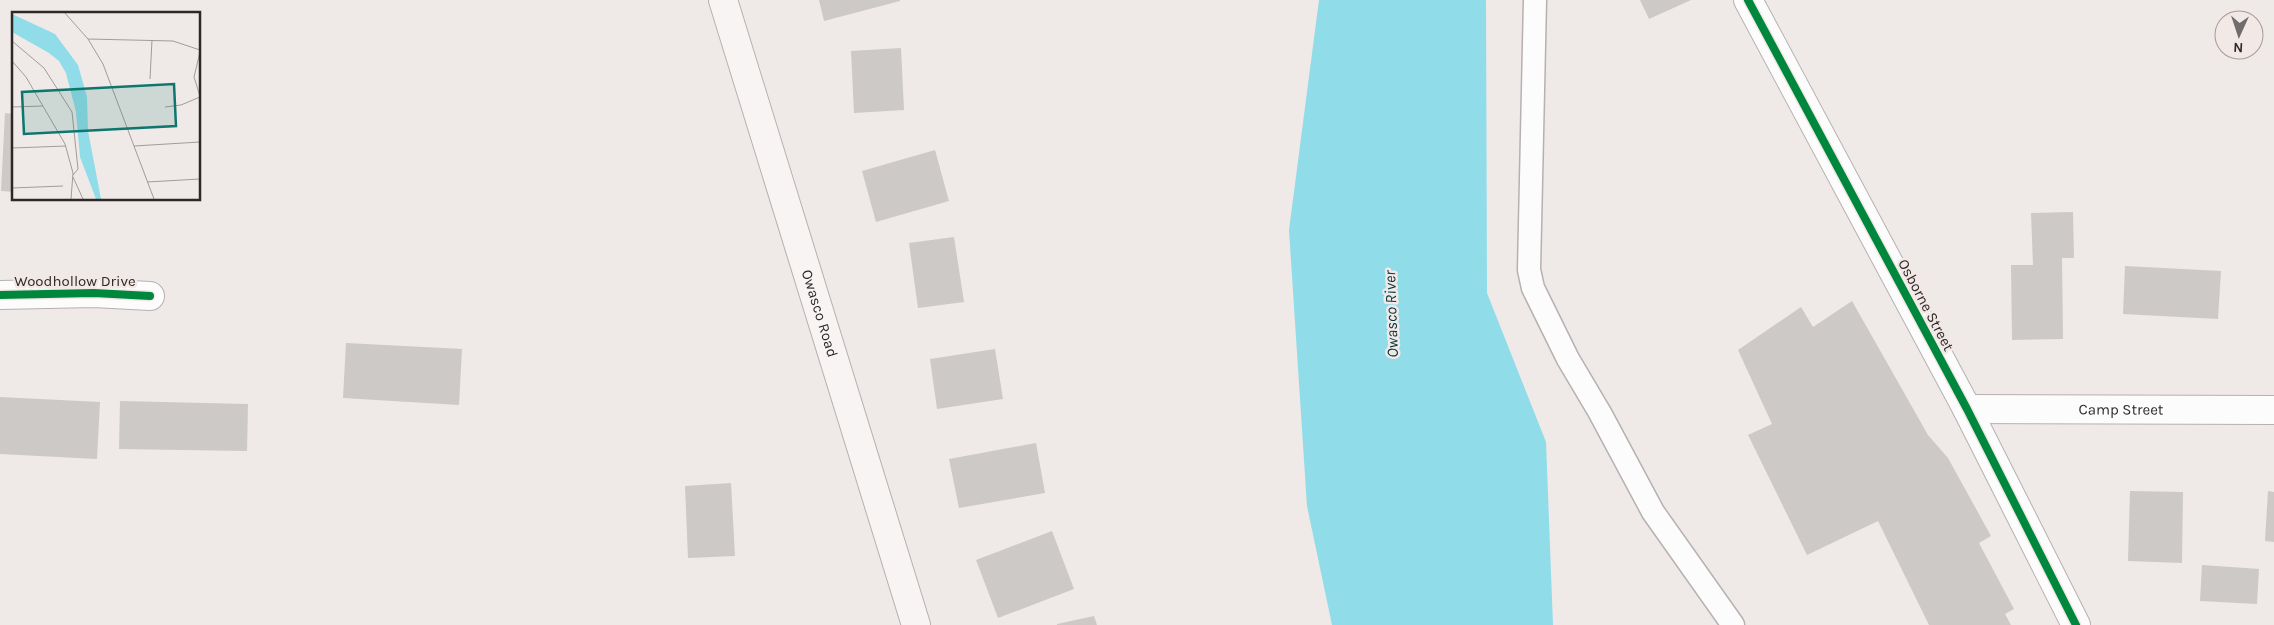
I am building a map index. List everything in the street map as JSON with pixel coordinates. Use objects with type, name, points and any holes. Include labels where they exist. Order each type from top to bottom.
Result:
[{"type":"main road","name":"Owasco Road","points":[[723,0],[916,625]]},
{"type":"street","name":"Osborne Street","points":[[1748,0],[1966,409],[2076,625]]},
{"type":"street","name":"Woodhollow Drive","points":[[0,295],[94,293],[150,296]]},
{"type":"street","name":"Camp Street","points":[[1966,409],[2274,410]]},
{"type":"lane","points":[[1535,0],[1530,270],[1533,288],[1568,359],[1600,413],[1653,512],[1733,625]]},
{"type":"water","name":"Owasco River","points":[[1319,0],[1486,0],[1487,293],[1546,442],[1553,625],[1332,625],[1307,506],[1289,230]]},
{"type":"building","points":[[819,0],[900,0],[900,1],[824,21]]},
{"type":"building","points":[[1640,0],[1691,0],[1649,19]]},
{"type":"building","points":[[901,48],[904,110],[854,113],[851,51]]},
{"type":"building","points":[[5,113],[12,114],[12,192],[1,191]]},
{"type":"building","points":[[935,150],[949,201],[876,222],[862,171]]},
{"type":"building","points":[[2073,212],[2074,258],[2062,258],[2063,339],[2012,340],[2011,265],[2033,265],[2031,213]]},
{"type":"building","points":[[954,237],[964,302],[918,308],[909,243]]},
{"type":"building","points":[[2125,266],[2221,271],[2218,319],[2123,314]]},
{"type":"building","points":[[1852,301],[1928,435],[1948,458],[1991,536],[1979,543],[2014,609],[2005,614],[2011,625],[1929,625],[1878,521],[1807,555],[1748,435],[1772,424],[1738,350],[1801,307],[1813,327]]},
{"type":"building","points":[[346,343],[462,349],[459,405],[343,398]]},
{"type":"building","points":[[995,349],[1003,399],[937,409],[930,359]]},
{"type":"building","points":[[0,397],[100,402],[97,459],[0,454]]},
{"type":"building","points":[[120,401],[248,404],[247,451],[119,449]]},
{"type":"building","points":[[1036,443],[1045,493],[959,508],[949,459]]},
{"type":"building","points":[[731,483],[735,556],[688,558],[685,486]]},
{"type":"building","points":[[2130,491],[2183,492],[2182,563],[2128,561]]},
{"type":"building","points":[[2268,491],[2274,492],[2274,542],[2265,541]]},
{"type":"building","points":[[1052,531],[1074,589],[998,618],[976,560]]},
{"type":"building","points":[[2202,565],[2259,569],[2257,604],[2200,601]]},
{"type":"building","points":[[1094,616],[1097,625],[1057,625],[1057,624]]},
{"type":"cycle path","points":[[1748,0],[1967,409],[2076,625]]},
{"type":"cycle path","points":[[0,295],[94,293],[150,296]]}]
